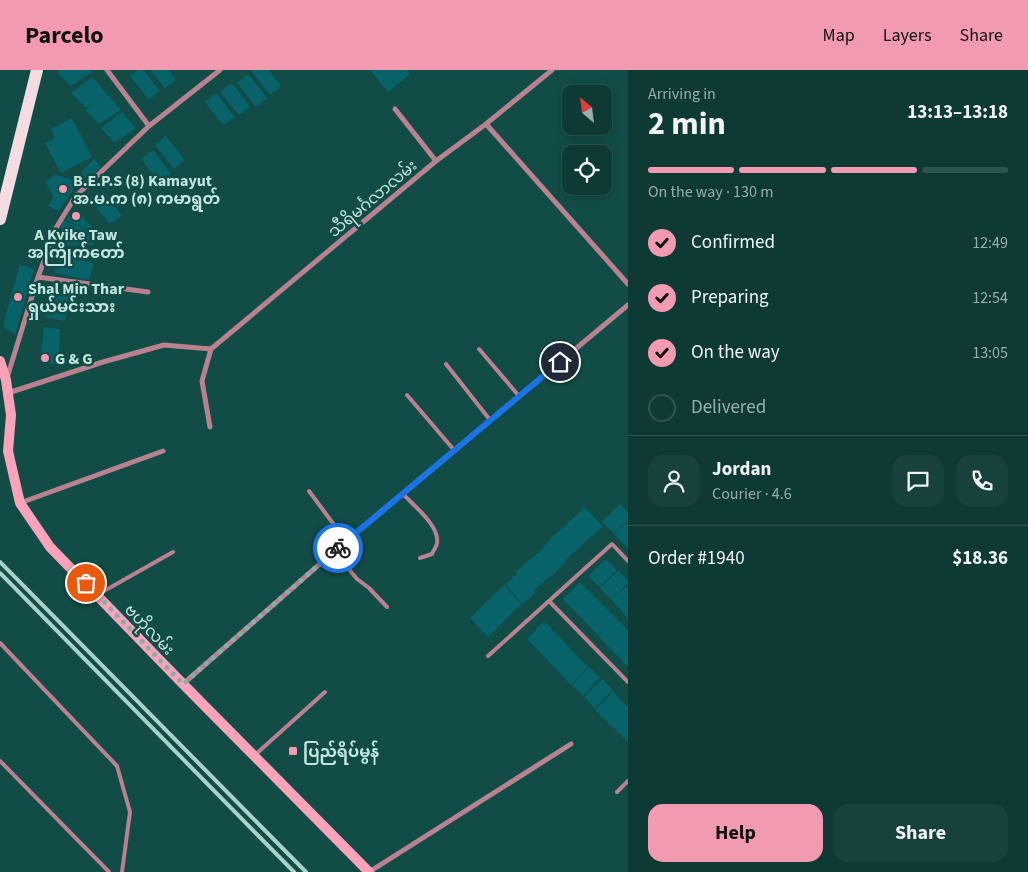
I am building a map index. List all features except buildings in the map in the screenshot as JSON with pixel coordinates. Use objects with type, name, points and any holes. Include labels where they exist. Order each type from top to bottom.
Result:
[{"type":"main road","points":[[1,216],[37,70]]},
{"type":"main road","name":"ဗဟိုလမ်း","points":[[0,361],[6,380],[11,415],[8,451],[20,503],[50,547],[369,872]]},
{"type":"street","points":[[107,70],[149,126]]},
{"type":"street","points":[[6,380],[38,277],[60,220],[75,197],[149,126],[220,70]]},
{"type":"street","name":"သီရိမင်္ဂလာလမ်း","points":[[212,349],[436,161],[486,124],[552,70]]},
{"type":"street","points":[[395,109],[436,161]]},
{"type":"street","points":[[486,124],[628,284]]},
{"type":"street","points":[[38,277],[148,292]]},
{"type":"street","points":[[183,684],[334,551],[628,305]]},
{"type":"street","points":[[8,393],[164,344],[212,349],[202,381],[210,428]]},
{"type":"street","points":[[20,503],[163,451]]},
{"type":"street","points":[[369,872],[571,744]]},
{"type":"lane","points":[[479,349],[519,396]]},
{"type":"lane","points":[[446,364],[490,420]]},
{"type":"lane","points":[[408,395],[454,450]]},
{"type":"lane","points":[[309,491],[346,541]]},
{"type":"lane","points":[[402,494],[435,530],[437,543],[432,554],[420,558]]},
{"type":"lane","points":[[488,656],[612,544],[628,561]]},
{"type":"lane","points":[[334,551],[357,578],[387,607]]},
{"type":"lane","points":[[98,596],[173,552]]},
{"type":"lane","points":[[549,601],[628,682]]},
{"type":"lane","points":[[0,643],[117,766],[130,812],[122,872]]},
{"type":"lane","points":[[254,756],[325,692]]},
{"type":"lane","points":[[0,760],[109,872]]},
{"type":"lane","points":[[617,792],[628,782]]},
{"type":"railway","points":[[0,562],[306,872]]},
{"type":"railway","points":[[0,573],[294,872]]},
{"type":"way so far","points":[[86,583],[183,684],[338,548]]},
{"type":"place","name":"B.E.P.S (8) Kamayut အ.မ.က (၈) ကမာရွတ်","points":[[63,189]]},
{"type":"place","name":"A Kyike Taw အကြိုက်တော်","points":[[76,216]]},
{"type":"place","name":"Shal Min Thar ရှယ်မင်းသား","points":[[18,297]]},
{"type":"place","name":"G & G","points":[[45,358]]},
{"type":"place","name":"ပြည်ရိပ်မွန်","points":[[293,751]]},
{"type":"route","points":[[338,548],[560,362]]}]
